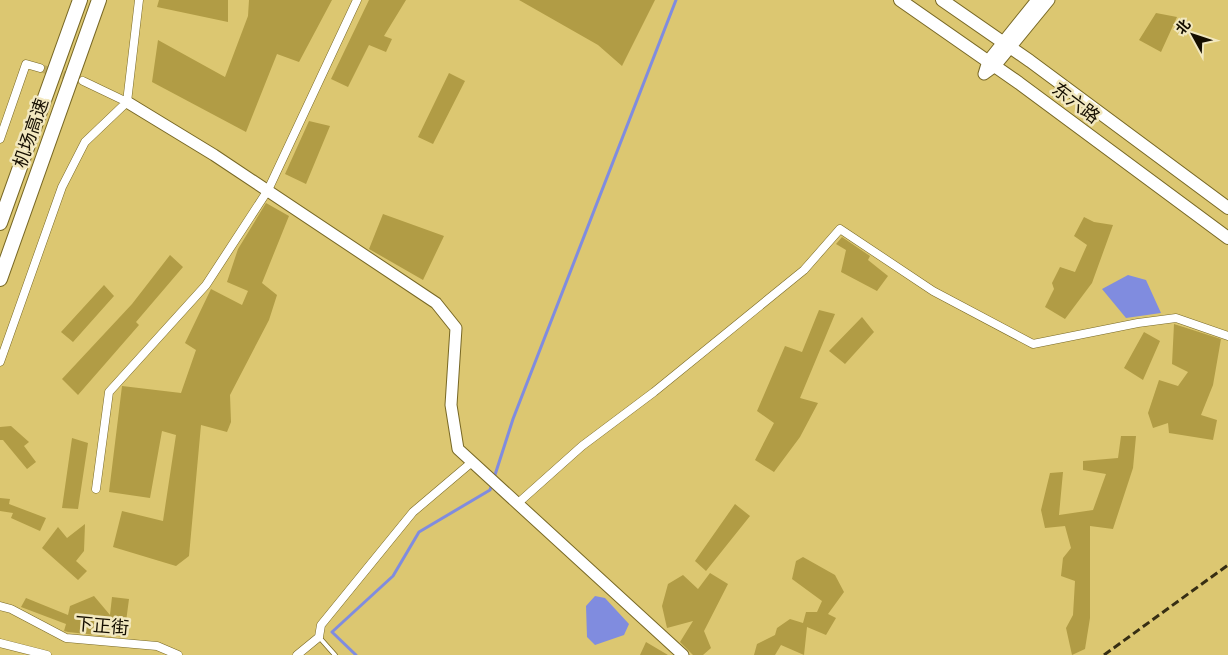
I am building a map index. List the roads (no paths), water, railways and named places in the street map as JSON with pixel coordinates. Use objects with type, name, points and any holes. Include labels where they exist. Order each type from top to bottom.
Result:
[{"type":"highway","name":"机场高速","points":[[0,223],[80,0]]},
{"type":"highway","name":"机场高速","points":[[1,276],[99,0]]},
{"type":"main road","name":"东六路","points":[[900,0],[992,64],[1228,238]]},
{"type":"main road","name":"东六路","points":[[942,0],[1007,45],[1228,208]]},
{"type":"street","points":[[0,362],[62,187],[85,142],[127,102],[140,0]]},
{"type":"street","points":[[96,489],[109,392],[206,284],[268,190],[357,0]]},
{"type":"street","points":[[992,64],[1037,0]]},
{"type":"street","points":[[1007,45],[1049,0]]},
{"type":"street","points":[[0,139],[26,64],[40,68]]},
{"type":"street","points":[[83,81],[127,102],[268,190],[436,302],[456,328],[451,405],[458,449],[683,655]]},
{"type":"street","points":[[517,504],[582,446],[654,392],[804,270],[840,229],[933,291],[1033,344],[1138,323],[1176,318],[1228,336]]},
{"type":"street","points":[[297,655],[319,637],[321,625],[413,512],[472,462]]},
{"type":"street","name":"下正街","points":[[0,606],[10,609],[66,638],[156,646],[178,655]]},
{"type":"street","points":[[0,643],[47,655]]},
{"type":"lane","points":[[319,637],[335,655]]},
{"type":"water","points":[[1128,275],[1146,280],[1161,313],[1126,318],[1102,289]]},
{"type":"water","points":[[595,596],[605,598],[629,624],[624,635],[595,645],[587,637],[586,606]]},
{"type":"waterway","points":[[494,478],[513,419],[676,0]]},
{"type":"waterway","points":[[356,655],[332,632],[393,576],[419,532],[490,490],[492,484]]},
{"type":"tunnel","points":[[40,68],[83,81]]},
{"type":"railway","points":[[1104,655],[1228,565]]}]
